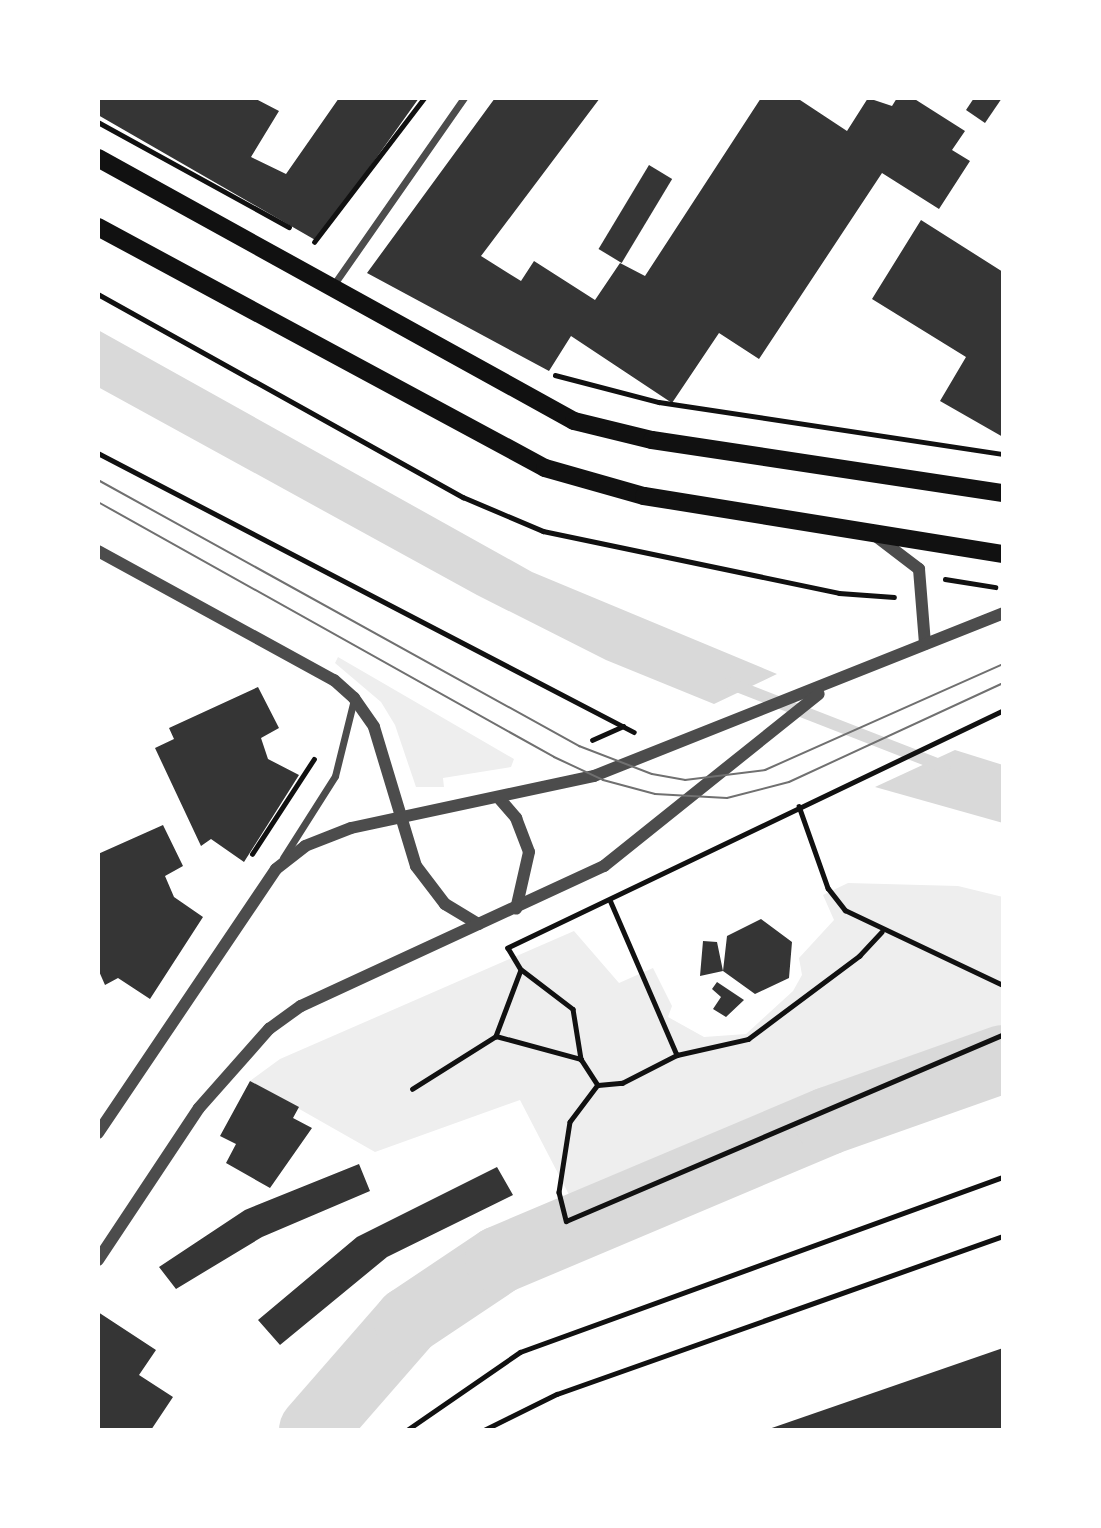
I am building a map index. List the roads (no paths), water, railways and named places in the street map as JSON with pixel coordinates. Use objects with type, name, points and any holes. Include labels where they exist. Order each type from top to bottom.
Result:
[{"type":"main road","points":[[98,158],[500,385],[597,429],[1003,493]]},
{"type":"main road","points":[[98,227],[545,468],[644,496],[877,537],[1003,554]]},
{"type":"street","points":[[330,290],[464,98]]},
{"type":"street","points":[[877,537],[919,569],[925,643]]},
{"type":"street","points":[[98,551],[334,680],[354,698],[374,727],[400,818],[425,881],[456,913],[478,924]]},
{"type":"street","points":[[276,869],[329,835],[594,776],[835,684],[925,643],[1003,613]]},
{"type":"street","points":[[98,1259],[199,1108],[254,1041],[301,1006],[516,909],[604,866],[745,748],[835,684]]},
{"type":"street","points":[[98,1133],[276,869],[335,776],[354,698]]},
{"type":"street","points":[[498,797],[516,818],[529,852],[516,909]]},
{"type":"waterway","points":[[729,683],[944,767]]},
{"type":"waterway","points":[[313,1430],[408,1321],[499,1260],[828,1121],[1003,1059]]},
{"type":"tram line","points":[[98,480],[579,746],[652,774],[685,780],[765,770],[1003,664]]},
{"type":"tram line","points":[[98,502],[554,757],[603,780],[655,794],[727,798],[789,782],[1003,683]]}]
